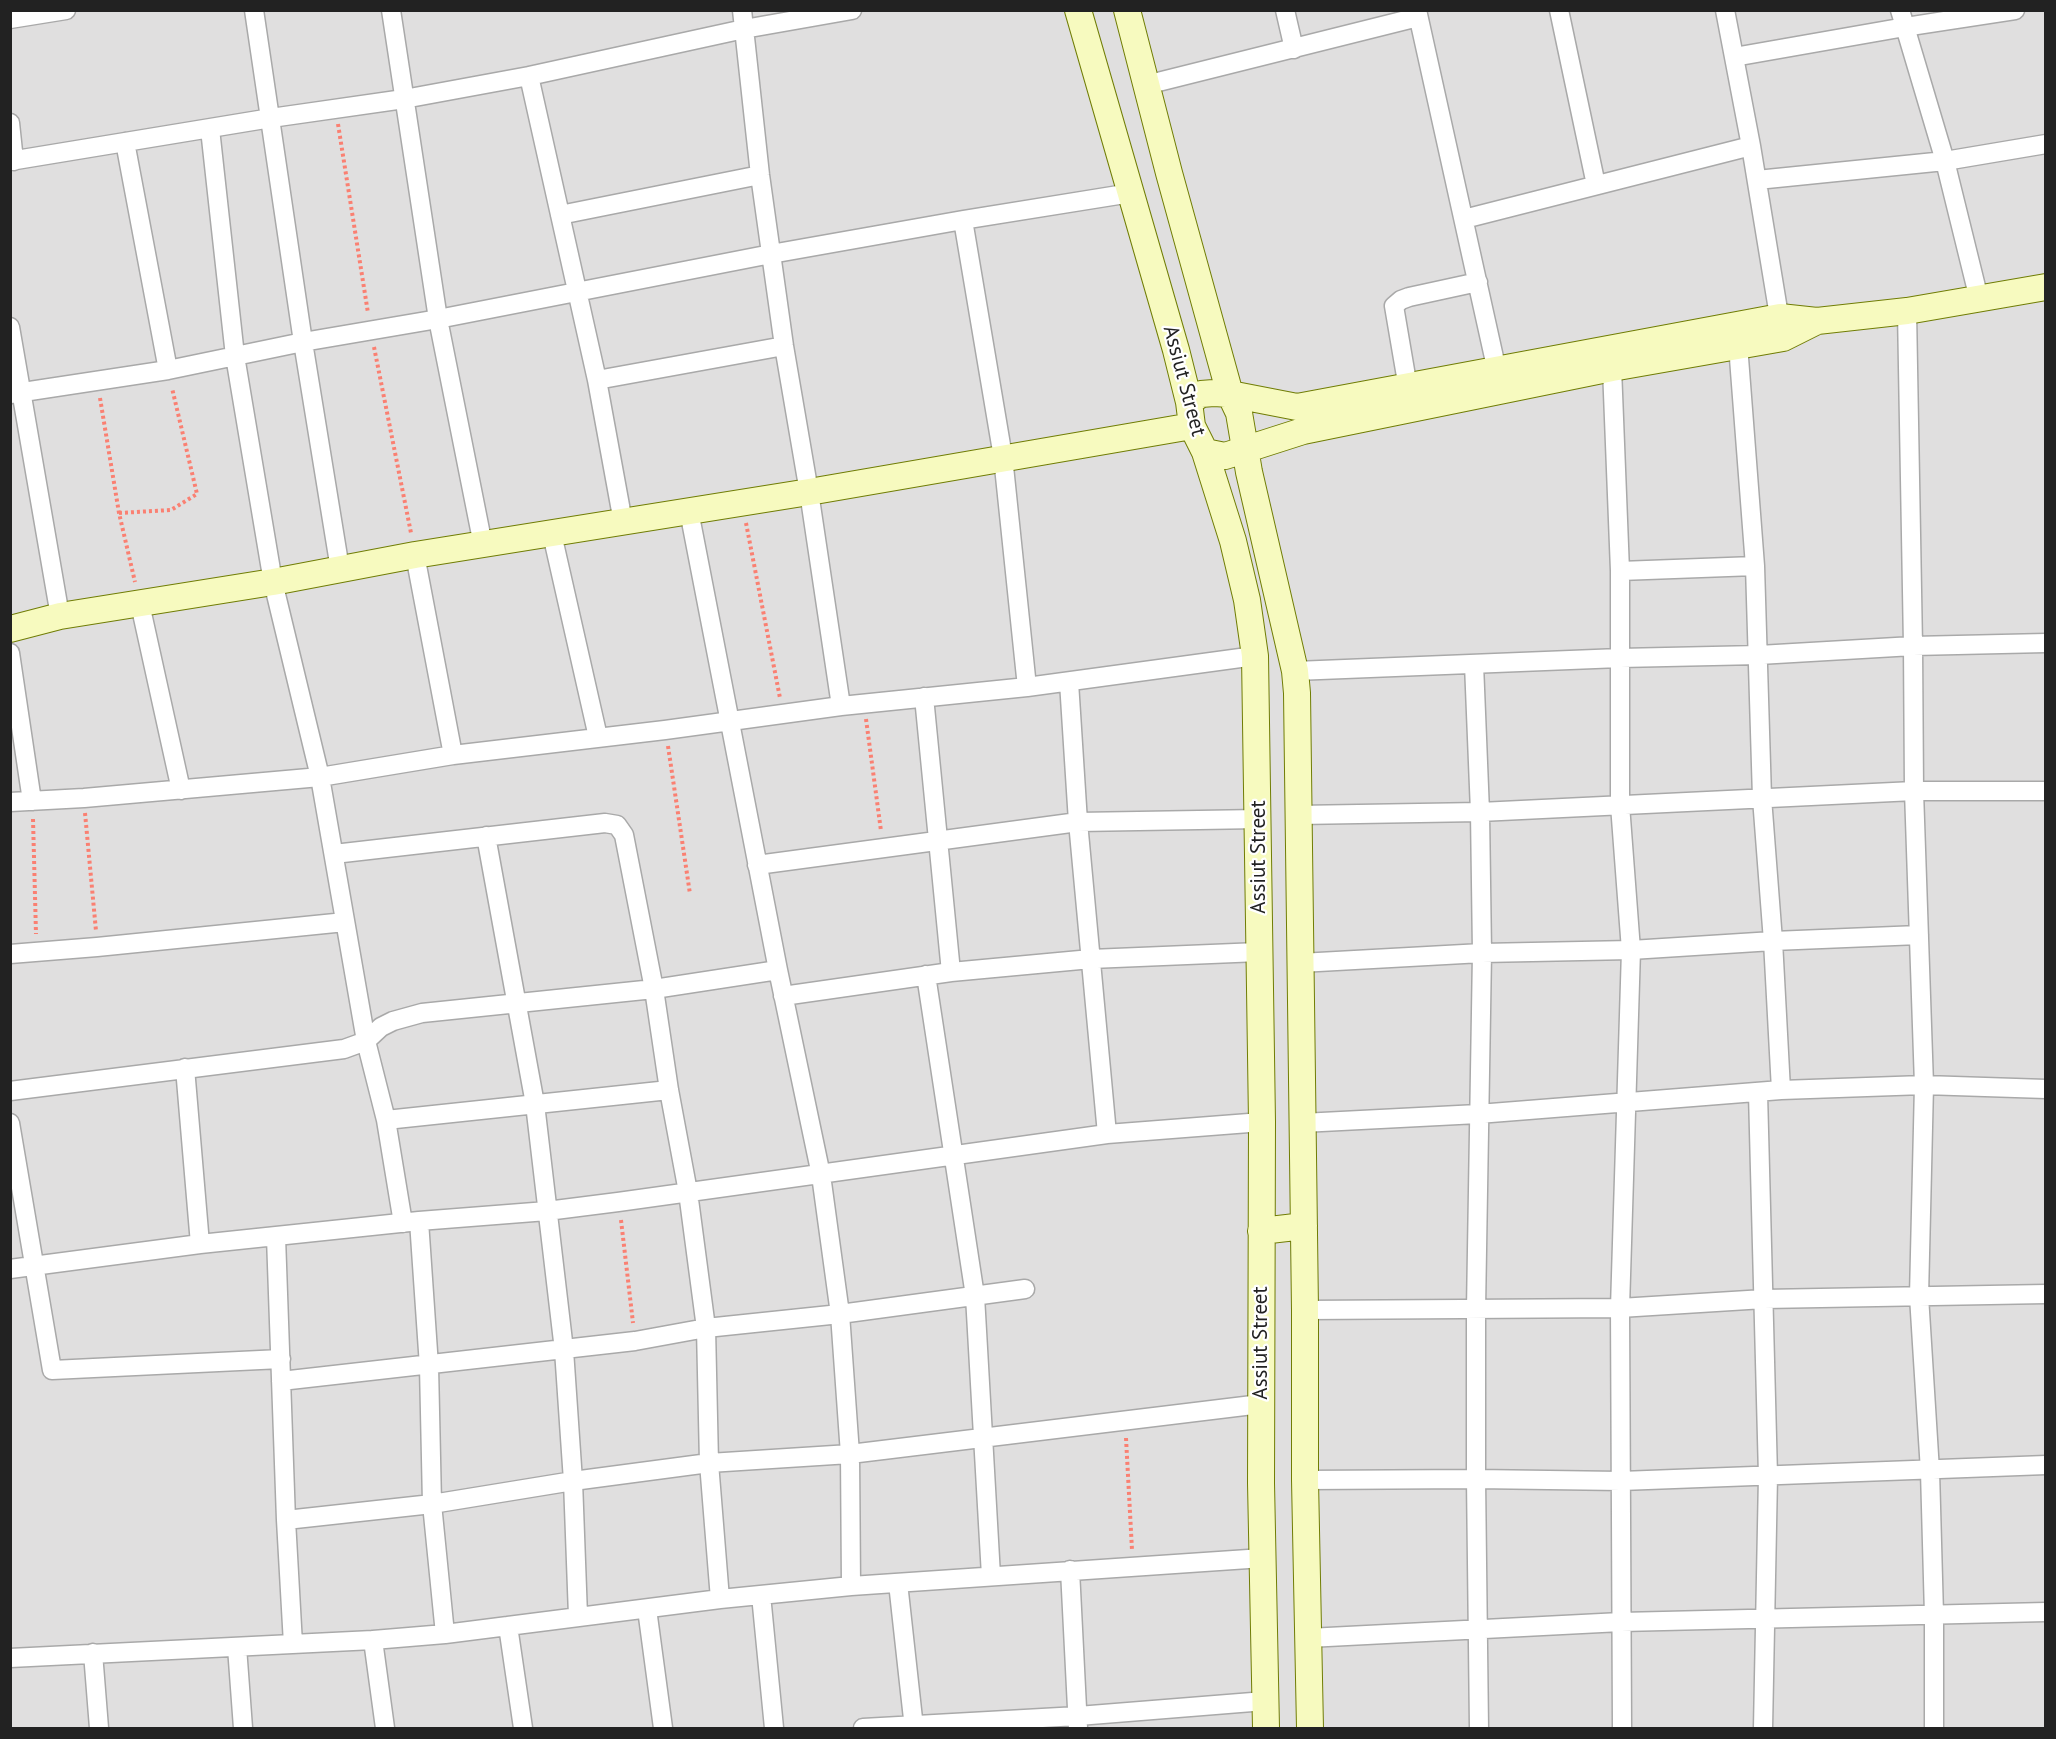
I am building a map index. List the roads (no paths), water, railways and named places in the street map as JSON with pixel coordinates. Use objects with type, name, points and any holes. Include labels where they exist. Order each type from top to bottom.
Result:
[{"type":"street","points":[[10,19],[66,10]]},
{"type":"street","points":[[254,10],[303,342],[340,569]]},
{"type":"street","points":[[391,10],[438,319],[483,545]]},
{"type":"street","points":[[10,123],[12,161],[271,118],[404,99],[529,76],[743,20],[852,10]]},
{"type":"street","name":"Assiut Street","points":[[1078,10],[1191,414],[1233,542],[1247,600],[1255,656],[1259,819],[1262,1122],[1261,1404],[1266,1728]]},
{"type":"street","name":"Assiut Street","points":[[1127,10],[1230,394],[1239,413],[1295,671],[1310,1728]]},
{"type":"street","points":[[1285,10],[1294,49]]},
{"type":"street","points":[[1559,10],[1596,185]]},
{"type":"street","points":[[1725,10],[1751,146],[1781,327]]},
{"type":"street","points":[[1734,57],[1903,19],[2015,10]]},
{"type":"street","points":[[1146,85],[1294,49],[1417,14],[1497,371]]},
{"type":"street","points":[[1903,19],[1945,161],[1978,299]]},
{"type":"street","points":[[743,20],[760,175],[784,346],[809,492],[841,706]]},
{"type":"street","points":[[529,76],[579,292],[623,522]]},
{"type":"street","points":[[210,129],[235,356],[273,582],[320,777],[366,1041],[411,1222],[429,1366],[432,1504],[445,1634]]},
{"type":"street","points":[[125,142],[168,370]]},
{"type":"street","points":[[1757,180],[1945,161],[2046,144]]},
{"type":"street","points":[[1464,219],[1751,146]]},
{"type":"street","points":[[560,215],[760,175]]},
{"type":"street","points":[[16,393],[168,370],[303,342],[438,319],[771,254],[1131,193]]},
{"type":"street","points":[[963,220],[1003,458],[1027,687]]},
{"type":"street","points":[[1408,388],[1394,306],[1409,297],[1478,282]]},
{"type":"street","points":[[1205,452],[1225,456],[1246,449],[1300,419],[1408,388],[1497,371],[1817,321],[1907,311],[2046,287]]},
{"type":"street","points":[[1907,311],[1914,791],[1924,1085],[1919,1296],[1930,1471],[1934,1728]]},
{"type":"street","points":[[10,327],[16,393],[60,616]]},
{"type":"street","points":[[10,629],[60,616],[1003,458],[1191,414],[1201,394],[1230,394],[1300,419],[1738,345],[1781,327]]},
{"type":"street","points":[[1738,345],[1755,566],[1762,798],[1781,1090]]},
{"type":"street","points":[[597,380],[784,346]]},
{"type":"street","points":[[1612,368],[1620,571],[1620,805],[1631,950],[1620,1308],[1622,1728]]},
{"type":"street","points":[[689,511],[783,996],[821,1174],[840,1314],[850,1454],[851,1586]]},
{"type":"street","points":[[552,534],[598,737]]},
{"type":"street","points":[[416,555],[453,755]]},
{"type":"street","points":[[1620,571],[1755,566]]},
{"type":"street","points":[[140,604],[181,790]]},
{"type":"street","points":[[1295,671],[1620,657],[1759,655],[1913,646],[2046,643]]},
{"type":"street","points":[[10,653],[32,801]]},
{"type":"street","points":[[10,802],[84,798],[320,777],[453,755],[841,706],[1069,682],[1255,656]]},
{"type":"street","points":[[1474,664],[1480,812],[1482,953],[1476,1308],[1479,1728]]},
{"type":"street","points":[[1069,682],[1078,822],[1107,1134]]},
{"type":"street","points":[[924,697],[951,972]]},
{"type":"street","points":[[1298,815],[1480,812],[1914,791],[2046,791]]},
{"type":"street","points":[[757,865],[882,846],[1078,822],[1259,819]]},
{"type":"street","points":[[334,854],[605,823],[617,825],[624,835],[654,989],[669,1090],[688,1192],[705,1328],[709,1463],[720,1599]]},
{"type":"street","points":[[486,836],[535,1104],[564,1350],[573,1481],[578,1617]]},
{"type":"street","points":[[10,954],[345,922]]},
{"type":"street","points":[[1300,963],[1482,953],[1631,950],[1919,935]]},
{"type":"street","points":[[783,996],[926,975],[1091,959],[1259,952]]},
{"type":"street","points":[[10,1091],[344,1049],[366,1041],[381,1027],[408,1016],[654,989],[778,970]]},
{"type":"street","points":[[926,975],[975,1296],[991,1576]]},
{"type":"street","points":[[185,1068],[200,1244]]},
{"type":"street","points":[[1302,1123],[1478,1114],[1781,1090],[1924,1085],[2046,1089]]},
{"type":"street","points":[[386,1120],[669,1090]]},
{"type":"street","points":[[1758,1093],[1767,1476],[1763,1728]]},
{"type":"street","points":[[10,1269],[200,1244],[618,1203],[1107,1134],[1262,1122]]},
{"type":"street","points":[[10,1124],[52,1370],[281,1359]]},
{"type":"street","points":[[1261,1231],[1304,1226]]},
{"type":"street","points":[[276,1237],[286,1520],[293,1644]]},
{"type":"street","points":[[281,1381],[564,1350],[635,1341],[705,1328],[840,1314],[1025,1289]]},
{"type":"street","points":[[1305,1310],[1620,1308],[1764,1299],[2046,1294]]},
{"type":"street","points":[[286,1520],[432,1504],[573,1481],[709,1463],[850,1454],[1261,1404]]},
{"type":"street","points":[[1305,1480],[1621,1481],[2046,1465]]},
{"type":"street","points":[[10,1658],[373,1640],[445,1634],[720,1599],[851,1586],[1263,1558]]},
{"type":"street","points":[[1070,1570],[1078,1722]]},
{"type":"street","points":[[898,1583],[914,1727]]},
{"type":"street","points":[[761,1595],[774,1728]]},
{"type":"street","points":[[647,1609],[663,1728]]},
{"type":"street","points":[[1308,1638],[1621,1622],[2046,1612]]},
{"type":"street","points":[[508,1626],[524,1728]]},
{"type":"street","points":[[373,1640],[385,1728]]},
{"type":"street","points":[[237,1647],[243,1728]]},
{"type":"street","points":[[93,1653],[99,1728]]},
{"type":"street","points":[[863,1728],[1078,1722],[1265,1701]]}]
